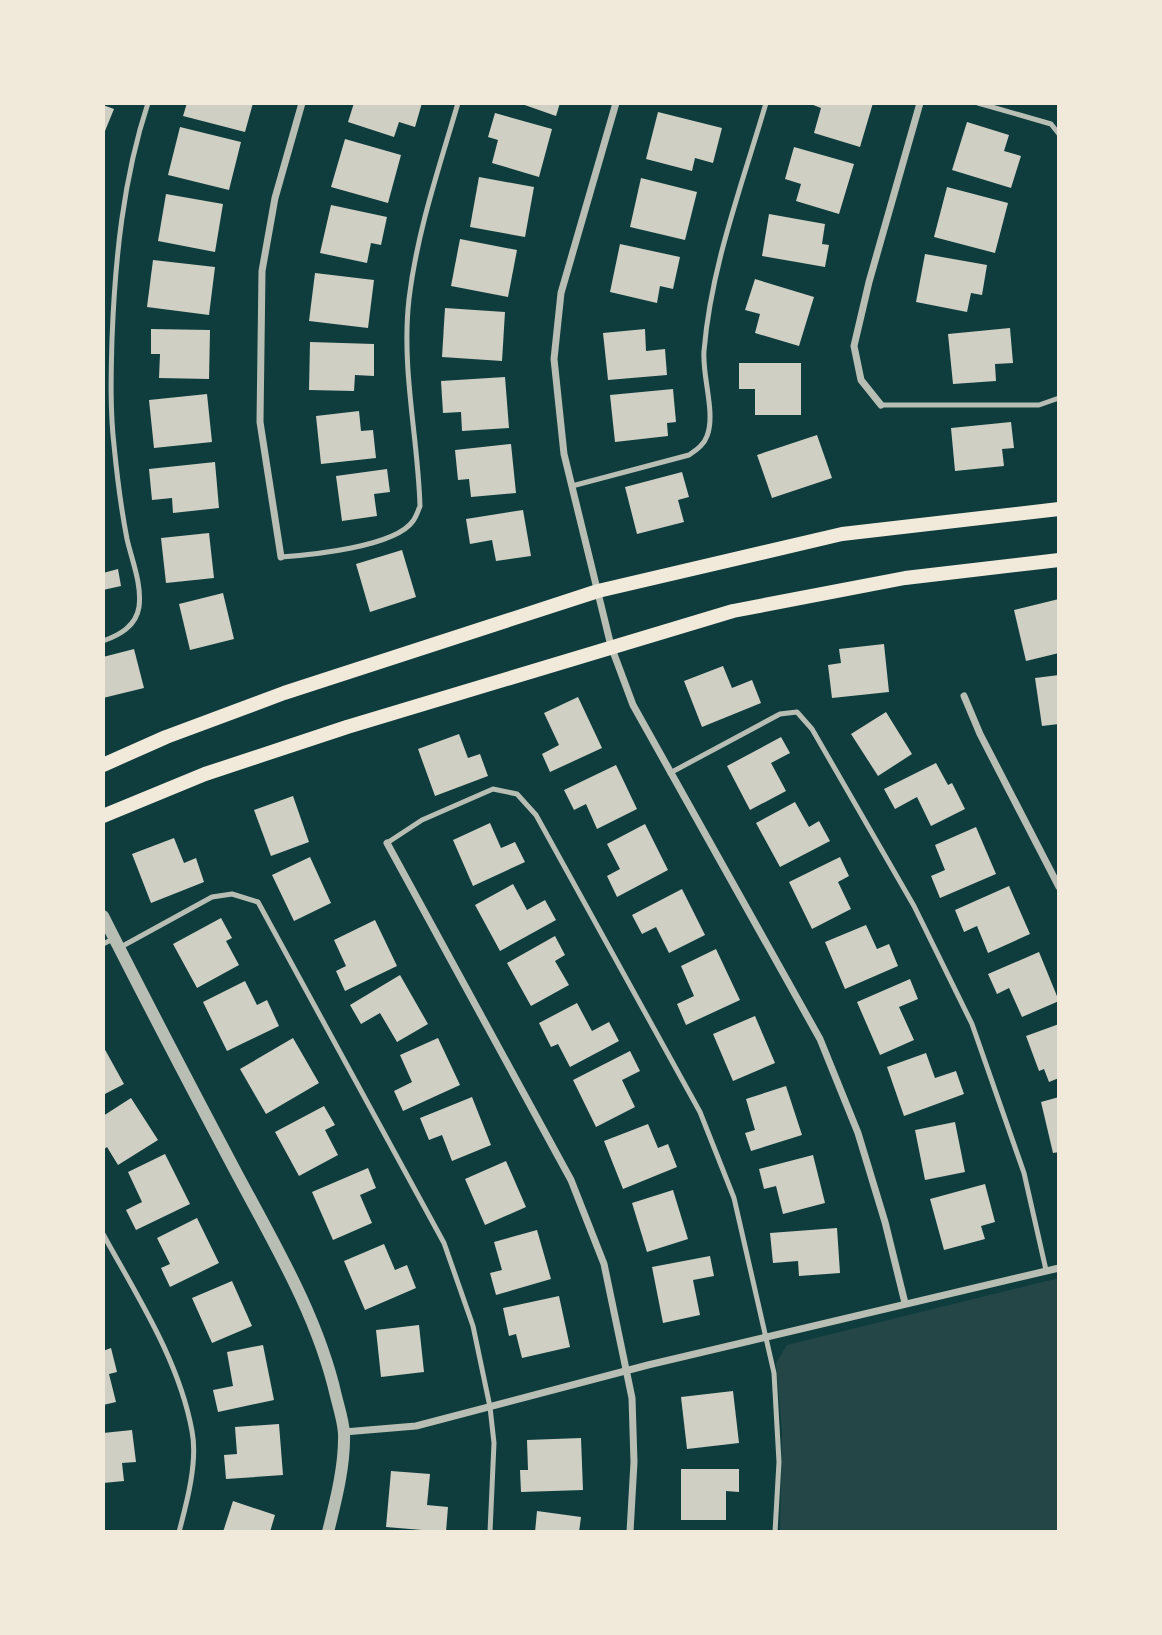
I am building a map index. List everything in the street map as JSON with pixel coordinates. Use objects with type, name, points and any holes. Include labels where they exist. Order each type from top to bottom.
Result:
[{"type":"main road","points":[[103,765],[166,737],[284,693],[598,591],[842,534],[1059,509]]},
{"type":"main road","points":[[103,816],[205,774],[347,727],[733,611],[905,578],[1059,560]]},
{"type":"street","points":[[281,557],[260,422],[262,271],[275,198],[302,103]]},
{"type":"street","points":[[616,103],[561,293],[554,359],[564,454],[611,646],[633,705],[820,1039],[858,1133],[885,1222],[905,1303]]},
{"type":"street","points":[[881,405],[861,380],[854,346],[872,270],[920,103]]},
{"type":"street","points":[[964,696],[980,734],[1059,887]]},
{"type":"street","points":[[387,843],[571,1180],[604,1264],[632,1398],[634,1462],[630,1532]]},
{"type":"street","points":[[103,916],[112,943],[300,1295],[323,1347],[344,1432],[338,1488],[328,1532]]},
{"type":"street","points":[[344,1432],[416,1426],[768,1336],[1059,1268]]},
{"type":"lane","points":[[103,641],[120,635],[132,624],[139,608],[139,587],[127,538],[113,442],[111,367],[114,287],[123,206],[148,103]]},
{"type":"lane","points":[[281,557],[323,554],[394,535],[413,523],[420,506],[408,382],[409,300],[424,217],[458,103]]},
{"type":"lane","points":[[572,486],[689,454],[700,447],[707,436],[710,421],[704,357],[707,313],[717,269],[766,103]]},
{"type":"lane","points":[[978,103],[1051,124],[1059,134]]},
{"type":"lane","points":[[881,405],[1038,405],[1059,398]]},
{"type":"lane","points":[[670,773],[780,714],[797,712],[812,729],[914,906],[972,1024],[1024,1173],[1046,1270]]},
{"type":"lane","points":[[387,843],[422,820],[493,789],[517,794],[536,815],[699,1112],[734,1198],[775,1373],[779,1462],[775,1532]]},
{"type":"lane","points":[[112,943],[212,897],[232,894],[258,902],[444,1243],[473,1326],[490,1407],[494,1443],[490,1532]]},
{"type":"lane","points":[[103,1234],[157,1332],[178,1379],[193,1433],[191,1491],[179,1532]]},
{"type":"shaded area","points":[[1059,1278],[1059,1532],[780,1532],[782,1430],[776,1363],[787,1345]]},
{"type":"building","points":[[187,103],[253,103],[245,132],[183,116]]},
{"type":"building","points":[[354,103],[422,103],[415,127],[399,122],[394,137],[348,122]]},
{"type":"building","points":[[519,103],[560,103],[556,116]]},
{"type":"building","points":[[808,103],[873,103],[860,147],[814,133],[821,108]]},
{"type":"building","points":[[103,105],[114,109],[103,136]]},
{"type":"building","points":[[658,112],[722,128],[713,163],[695,158],[692,171],[646,159]]},
{"type":"building","points":[[495,113],[552,129],[539,177],[492,163],[498,140],[488,137]]},
{"type":"building","points":[[967,122],[1009,135],[1004,151],[1021,156],[1011,188],[952,170]]},
{"type":"building","points":[[180,127],[241,142],[229,190],[168,175]]},
{"type":"building","points":[[345,139],[401,155],[388,203],[331,187]]},
{"type":"building","points":[[794,147],[854,164],[839,214],[796,201],[801,184],[785,179]]},
{"type":"building","points":[[479,177],[534,187],[525,237],[470,227]]},
{"type":"building","points":[[641,178],[697,192],[685,240],[630,227]]},
{"type":"building","points":[[947,187],[1008,203],[995,253],[934,237]]},
{"type":"building","points":[[166,194],[223,204],[215,252],[158,241]]},
{"type":"building","points":[[331,205],[387,217],[381,245],[371,243],[367,263],[320,253]]},
{"type":"building","points":[[769,214],[825,224],[822,244],[829,245],[825,267],[762,256]]},
{"type":"building","points":[[460,239],[517,250],[508,297],[451,286]]},
{"type":"building","points":[[620,244],[680,257],[673,289],[660,286],[657,303],[610,292]]},
{"type":"building","points":[[925,254],[987,265],[982,295],[971,293],[967,312],[916,302]]},
{"type":"building","points":[[153,260],[215,267],[209,315],[147,307]]},
{"type":"building","points":[[315,273],[374,280],[368,328],[309,321]]},
{"type":"building","points":[[755,279],[814,297],[799,346],[755,333],[760,314],[745,310]]},
{"type":"building","points":[[445,308],[505,312],[502,361],[442,357]]},
{"type":"building","points":[[1010,328],[1013,363],[995,364],[996,381],[953,384],[948,334]]},
{"type":"building","points":[[151,329],[210,330],[209,379],[159,378],[160,354],[151,354]]},
{"type":"building","points":[[645,329],[646,351],[665,349],[667,375],[608,380],[603,333]]},
{"type":"building","points":[[310,342],[374,344],[374,376],[355,375],[354,391],[309,390]]},
{"type":"building","points":[[739,363],[801,363],[801,415],[755,415],[755,389],[739,389]]},
{"type":"building","points":[[505,377],[509,428],[462,431],[461,412],[443,413],[441,381]]},
{"type":"building","points":[[673,389],[676,422],[667,423],[668,436],[615,442],[610,395]]},
{"type":"building","points":[[207,394],[212,442],[154,448],[149,400]]},
{"type":"building","points":[[359,411],[361,431],[373,430],[376,458],[321,464],[316,416]]},
{"type":"building","points":[[1011,422],[1014,448],[1002,449],[1004,466],[955,471],[951,428]]},
{"type":"building","points":[[817,435],[832,478],[772,498],[757,455]]},
{"type":"building","points":[[511,444],[516,493],[471,497],[469,479],[458,480],[455,450]]},
{"type":"building","points":[[215,462],[219,508],[173,513],[172,498],[152,500],[149,469]]},
{"type":"building","points":[[387,469],[390,492],[374,494],[377,516],[342,521],[336,476]]},
{"type":"building","points":[[682,472],[689,497],[678,500],[684,522],[637,534],[625,487]]},
{"type":"building","points":[[523,510],[531,556],[496,561],[492,540],[470,544],[466,519]]},
{"type":"building","points":[[209,533],[214,578],[166,583],[161,538]]},
{"type":"building","points":[[402,550],[416,597],[370,612],[356,564]]},
{"type":"building","points":[[118,569],[121,586],[103,590],[103,573]]},
{"type":"building","points":[[223,593],[234,639],[190,650],[179,604]]},
{"type":"building","points":[[1059,599],[1059,653],[1026,661],[1014,610]]},
{"type":"building","points":[[884,644],[889,692],[832,698],[828,665],[841,663],[839,649]]},
{"type":"building","points":[[134,649],[144,688],[103,698],[103,657]]},
{"type":"building","points":[[723,666],[732,688],[752,680],[761,703],[702,727],[684,681]]},
{"type":"building","points":[[1059,675],[1059,724],[1042,726],[1035,678]]},
{"type":"building","points":[[578,697],[602,748],[550,772],[542,754],[559,745],[544,713]]},
{"type":"building","points":[[886,712],[912,754],[878,776],[851,734]]},
{"type":"building","points":[[459,734],[468,758],[480,754],[488,776],[435,796],[418,749]]},
{"type":"building","points":[[781,737],[790,753],[771,763],[786,791],[750,810],[727,766]]},
{"type":"building","points":[[936,763],[948,785],[952,783],[965,809],[931,826],[917,797],[895,809],[884,789]]},
{"type":"building","points":[[616,765],[637,809],[597,829],[586,804],[574,810],[564,790]]},
{"type":"building","points":[[293,796],[309,842],[271,856],[254,810]]},
{"type":"building","points":[[795,802],[809,827],[819,821],[830,841],[780,867],[756,823]]},
{"type":"building","points":[[490,823],[501,848],[515,842],[525,862],[473,886],[453,840]]},
{"type":"building","points":[[645,824],[668,870],[617,897],[607,876],[620,869],[607,844]]},
{"type":"building","points":[[976,827],[996,874],[940,898],[931,876],[945,870],[935,845]]},
{"type":"building","points":[[174,838],[184,863],[196,858],[204,882],[151,903],[132,854]]},
{"type":"building","points":[[310,857],[331,903],[294,921],[272,875]]},
{"type":"building","points":[[840,857],[849,876],[838,882],[851,909],[812,929],[789,882]]},
{"type":"building","points":[[513,884],[527,910],[545,900],[556,920],[500,951],[475,905]]},
{"type":"building","points":[[1009,886],[1030,934],[988,953],[977,926],[964,932],[955,910]]},
{"type":"building","points":[[682,889],[705,935],[669,953],[656,927],[642,934],[632,915]]},
{"type":"building","points":[[221,918],[232,938],[226,941],[239,965],[197,988],[173,944]]},
{"type":"building","points":[[375,920],[397,966],[345,991],[336,971],[346,966],[334,940]]},
{"type":"building","points":[[866,925],[877,949],[889,944],[898,966],[845,989],[825,942]]},
{"type":"building","points":[[555,936],[565,955],[555,961],[569,985],[531,1006],[507,963]]},
{"type":"building","points":[[716,949],[740,1000],[686,1025],[677,1004],[694,996],[681,966]]},
{"type":"building","points":[[1039,952],[1059,1001],[1022,1017],[1009,988],[997,994],[988,974]]},
{"type":"building","points":[[400,975],[428,1024],[397,1042],[380,1013],[361,1024],[350,1005]]},
{"type":"building","points":[[910,979],[918,999],[899,1007],[914,1040],[880,1055],[857,1002]]},
{"type":"building","points":[[245,981],[257,1005],[267,1000],[279,1026],[227,1051],[203,1002]]},
{"type":"building","points":[[577,1003],[592,1031],[609,1022],[619,1041],[570,1067],[558,1044],[551,1047],[539,1023]]},
{"type":"building","points":[[755,1016],[775,1063],[733,1081],[713,1034]]},
{"type":"building","points":[[1059,1024],[1059,1078],[1049,1082],[1044,1069],[1039,1071],[1026,1036]]},
{"type":"building","points":[[293,1038],[319,1083],[266,1114],[240,1069]]},
{"type":"building","points":[[438,1038],[460,1085],[403,1111],[394,1091],[412,1082],[400,1055]]},
{"type":"building","points":[[103,1046],[124,1084],[103,1095]]},
{"type":"building","points":[[630,1051],[640,1071],[622,1080],[635,1107],[596,1127],[573,1080]]},
{"type":"building","points":[[926,1053],[935,1078],[956,1071],[964,1094],[904,1116],[887,1067]]},
{"type":"building","points":[[786,1086],[802,1135],[751,1151],[745,1133],[755,1130],[746,1099]]},
{"type":"building","points":[[472,1097],[491,1145],[452,1161],[442,1135],[429,1140],[420,1118]]},
{"type":"building","points":[[1059,1097],[1059,1152],[1053,1153],[1041,1102]]},
{"type":"building","points":[[131,1098],[158,1140],[118,1165],[107,1147],[103,1150],[103,1116]]},
{"type":"building","points":[[324,1106],[335,1125],[325,1130],[338,1155],[299,1176],[275,1132]]},
{"type":"building","points":[[955,1122],[965,1172],[925,1180],[915,1130]]},
{"type":"building","points":[[648,1124],[658,1148],[668,1144],[677,1167],[623,1189],[604,1141]]},
{"type":"building","points":[[165,1154],[190,1204],[136,1230],[126,1210],[142,1202],[128,1172]]},
{"type":"building","points":[[813,1155],[825,1203],[783,1214],[776,1186],[764,1189],[759,1169]]},
{"type":"building","points":[[506,1161],[526,1207],[485,1225],[465,1179]]},
{"type":"building","points":[[368,1168],[376,1188],[360,1195],[372,1223],[333,1240],[312,1192]]},
{"type":"building","points":[[985,1184],[995,1222],[981,1226],[985,1239],[944,1250],[930,1199]]},
{"type":"building","points":[[673,1190],[688,1239],[647,1252],[632,1203]]},
{"type":"building","points":[[197,1218],[219,1263],[170,1287],[161,1268],[170,1264],[157,1238]]},
{"type":"building","points":[[837,1228],[840,1273],[799,1276],[798,1261],[773,1263],[770,1233]]},
{"type":"building","points":[[537,1230],[551,1279],[496,1295],[490,1273],[502,1270],[494,1242]]},
{"type":"building","points":[[384,1244],[395,1270],[407,1265],[416,1288],[365,1310],[344,1261]]},
{"type":"building","points":[[710,1256],[714,1276],[693,1280],[700,1315],[663,1323],[652,1267]]},
{"type":"building","points":[[232,1281],[252,1326],[212,1343],[192,1298]]},
{"type":"building","points":[[559,1296],[570,1347],[522,1358],[516,1334],[509,1336],[503,1308]]},
{"type":"building","points":[[419,1325],[424,1372],[381,1377],[376,1330]]},
{"type":"building","points":[[263,1345],[274,1400],[218,1412],[213,1390],[233,1386],[227,1352]]},
{"type":"building","points":[[111,1348],[117,1372],[109,1374],[116,1402],[103,1405],[103,1351]]},
{"type":"building","points":[[733,1391],[739,1443],[687,1449],[681,1397]]},
{"type":"building","points":[[279,1424],[283,1475],[226,1479],[224,1455],[237,1454],[235,1427]]},
{"type":"building","points":[[132,1430],[136,1462],[122,1463],[124,1481],[103,1483],[103,1433]]},
{"type":"building","points":[[581,1438],[583,1490],[521,1492],[520,1470],[528,1470],[527,1440]]},
{"type":"building","points":[[681,1469],[739,1469],[739,1492],[726,1491],[726,1520],[681,1520]]},
{"type":"building","points":[[391,1471],[430,1474],[427,1505],[448,1507],[446,1532],[386,1527]]},
{"type":"building","points":[[233,1501],[275,1515],[270,1532],[223,1532]]},
{"type":"building","points":[[537,1511],[581,1517],[579,1532],[535,1532]]}]
